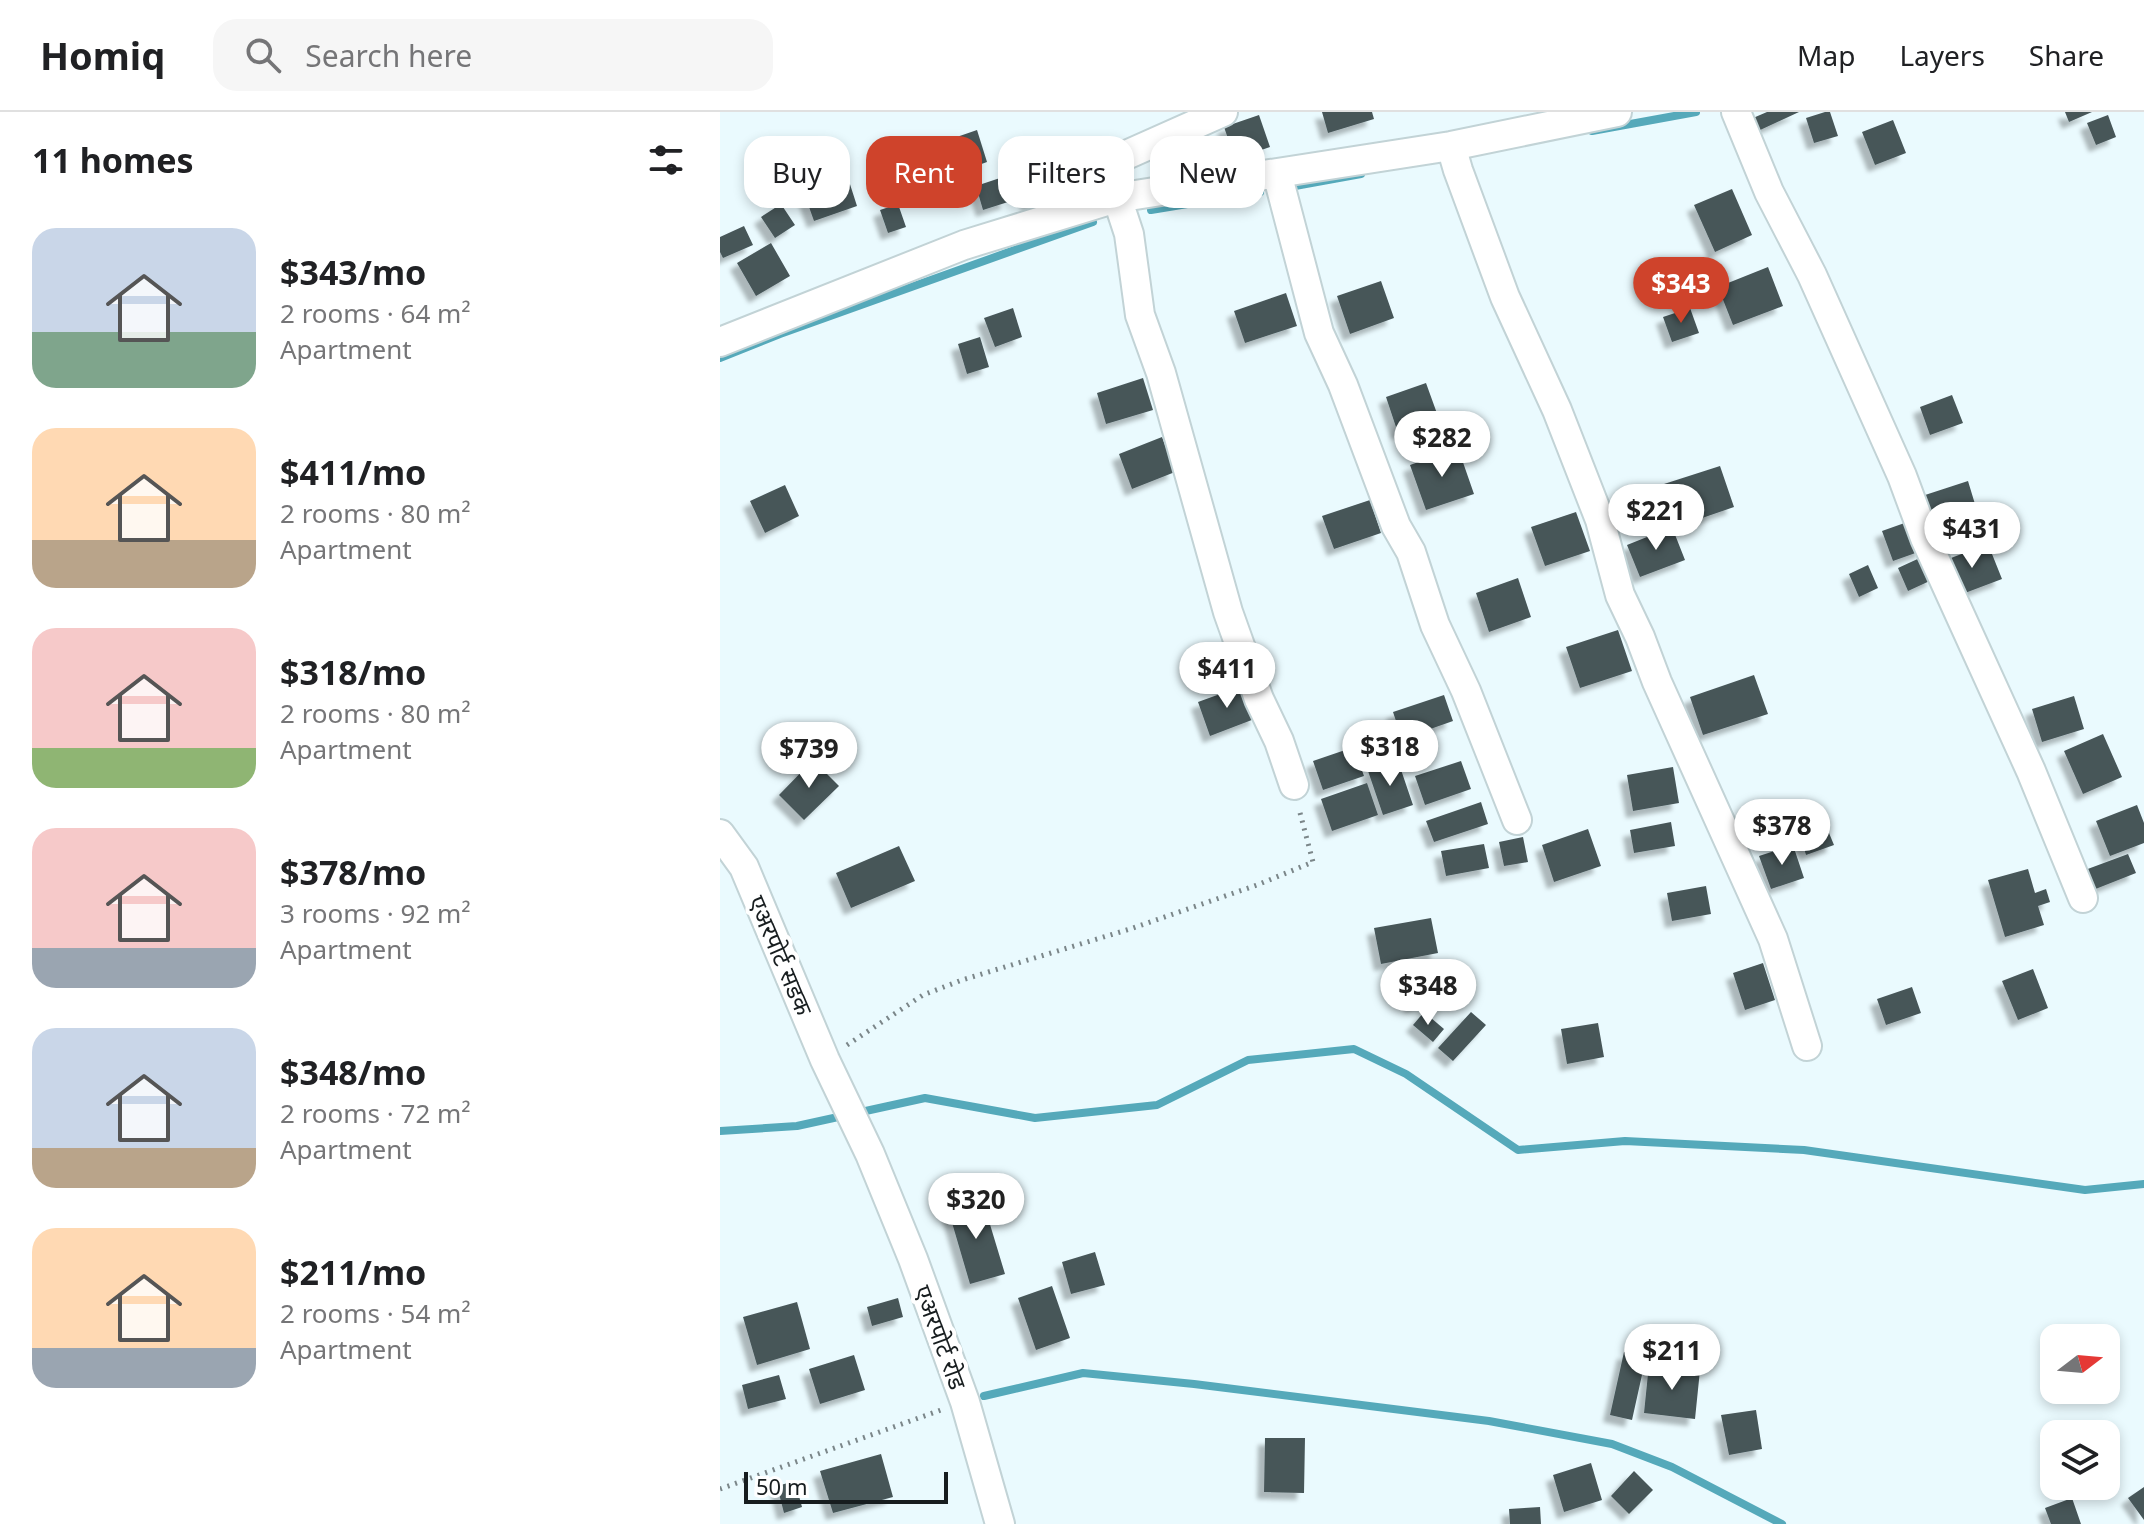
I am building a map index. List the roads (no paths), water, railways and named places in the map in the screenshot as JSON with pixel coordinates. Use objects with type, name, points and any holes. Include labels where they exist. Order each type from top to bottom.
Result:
[{"type":"street","points":[[1134,152],[1223,112]]},
{"type":"street","points":[[1134,195],[1451,146],[1617,112]]},
{"type":"street","points":[[1736,112],[1769,192],[1812,275],[1902,476],[1925,538],[2024,756],[2083,898]]},
{"type":"street","points":[[1451,146],[1505,297],[1557,410],[1600,520],[1620,595],[1773,939],[1807,1046]]},
{"type":"street","points":[[1277,173],[1319,333],[1343,385],[1396,526],[1411,552],[1435,625],[1466,691],[1517,820]]},
{"type":"street","points":[[720,342],[964,245],[1084,208]]},
{"type":"street","points":[[1120,208],[1129,234],[1140,315],[1161,373],[1228,612],[1294,785]]},
{"type":"street","name":"एअरपोर्ट सडक","points":[[720,834],[744,867],[870,1154]]},
{"type":"street","name":"एअरपोर्ट रोड","points":[[870,1154],[913,1259],[965,1402],[1000,1524]]},
{"type":"waterway","points":[[1592,131],[1696,112]]},
{"type":"waterway","points":[[1295,186],[1361,174]]},
{"type":"waterway","points":[[1151,210],[1163,208]]},
{"type":"waterway","points":[[720,358],[1093,222]]},
{"type":"waterway","points":[[720,1131],[797,1126],[925,1098],[1035,1118],[1157,1105],[1248,1060],[1354,1049],[1406,1074],[1518,1150],[1625,1141],[1804,1150],[2085,1190],[2144,1184]]},
{"type":"waterway","points":[[984,1396],[1083,1373],[1489,1421],[1612,1444],[1672,1467],[1782,1524]]}]
